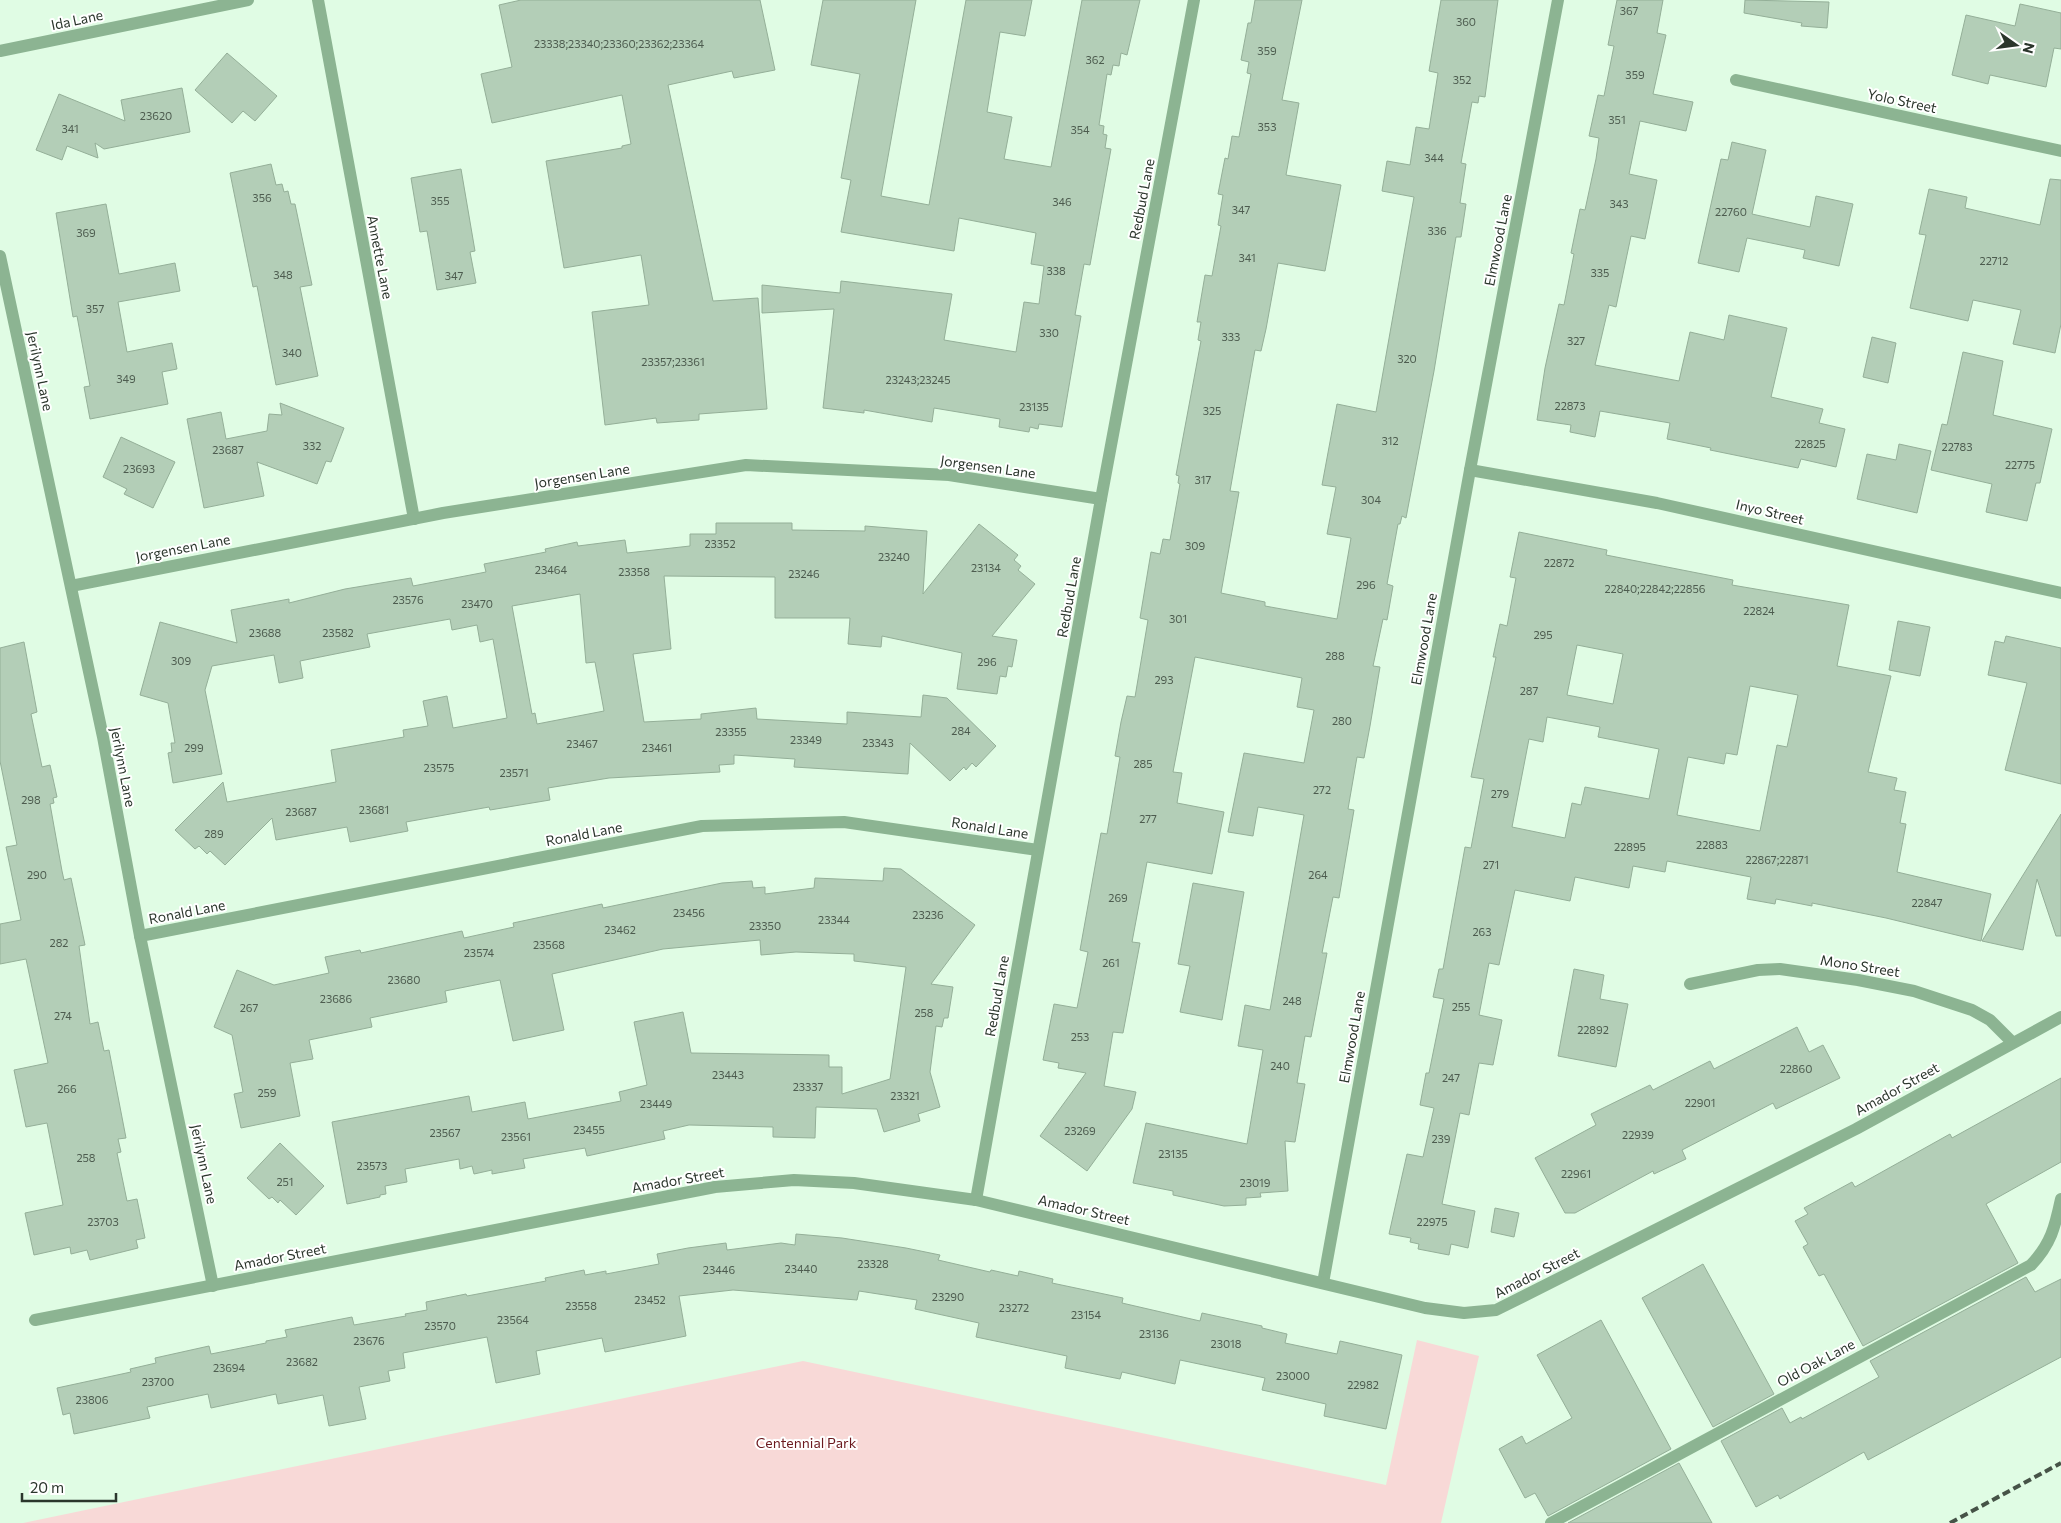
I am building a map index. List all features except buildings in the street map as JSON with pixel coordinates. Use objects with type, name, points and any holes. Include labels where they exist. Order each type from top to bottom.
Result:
[{"type":"street","name":"Ida Lane","points":[[0,51],[248,0]]},
{"type":"street","name":"Annette Lane","points":[[318,0],[414,519]]},
{"type":"street","name":"Redbud Lane","points":[[976,1200],[1101,499],[1194,0]]},
{"type":"street","name":"Elmwood Lane","points":[[1323,1283],[1470,470],[1558,0]]},
{"type":"street","name":"Yolo Street","points":[[1736,80],[2061,151]]},
{"type":"street","name":"Jerilynn Lane","points":[[0,256],[71,586],[140,936],[213,1286]]},
{"type":"street","name":"Jorgensen Lane","points":[[71,586],[414,519],[746,465],[949,475],[1101,499]]},
{"type":"street","name":"Inyo Street","points":[[1470,470],[1657,502],[2061,593]]},
{"type":"street","name":"Ronald Lane","points":[[140,936],[702,826],[844,822],[1038,850]]},
{"type":"street","name":"Mono Street","points":[[1690,984],[1758,970],[1780,969],[1858,980],[1914,991],[1972,1010],[1990,1020],[2012,1042]]},
{"type":"street","name":"Amador Street","points":[[35,1320],[715,1187],[794,1180],[854,1183],[976,1200],[1425,1308],[1464,1313],[1496,1310],[1856,1129],[2012,1042],[2061,1017]]},
{"type":"street","name":"Old Oak Lane","points":[[1551,1523],[2031,1265],[2046,1249],[2056,1225],[2061,1199]]},
{"type":"green space","name":"Centennial Park","points":[[1417,1340],[1479,1356],[1441,1523],[23,1523],[803,1361],[1386,1485]]},
{"type":"railway","points":[[1950,1523],[2061,1463]]}]
